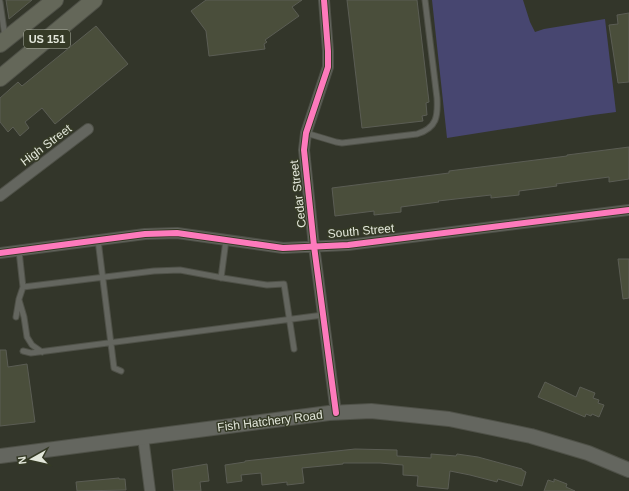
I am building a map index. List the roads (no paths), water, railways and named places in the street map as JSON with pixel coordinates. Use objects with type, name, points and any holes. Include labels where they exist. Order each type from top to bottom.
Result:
[{"type":"main road","name":"US 151","points":[[3,42],[55,0]]},
{"type":"main road","name":"US 151","points":[[0,78],[94,0]]},
{"type":"main road","name":"Fish Hatchery Road","points":[[0,456],[336,413],[382,412],[449,419],[531,436],[581,451],[629,470]]},
{"type":"street","name":"Cedar Street","points":[[324,0],[328,67],[326,77],[306,133],[304,154],[314,246],[336,413]]},
{"type":"street","name":"High Street","points":[[0,196],[88,129]]},
{"type":"street","name":"South Street","points":[[0,253],[145,234],[177,233],[283,248],[352,244],[629,210]]},
{"type":"street","points":[[143,437],[150,491]]},
{"type":"lane","points":[[306,133],[342,143],[417,134],[430,128],[438,114],[425,0]]},
{"type":"lane","points":[[0,2],[3,42]]},
{"type":"lane","points":[[98,240],[114,368],[121,371]]},
{"type":"lane","points":[[221,278],[226,240]]},
{"type":"lane","points":[[16,317],[23,286],[19,251]]},
{"type":"lane","points":[[23,286],[160,270],[180,270],[221,278],[267,284],[284,284],[294,349]]},
{"type":"lane","points":[[19,299],[27,337],[32,344],[42,352]]},
{"type":"lane","points":[[24,351],[31,353],[42,352],[323,315]]}]
